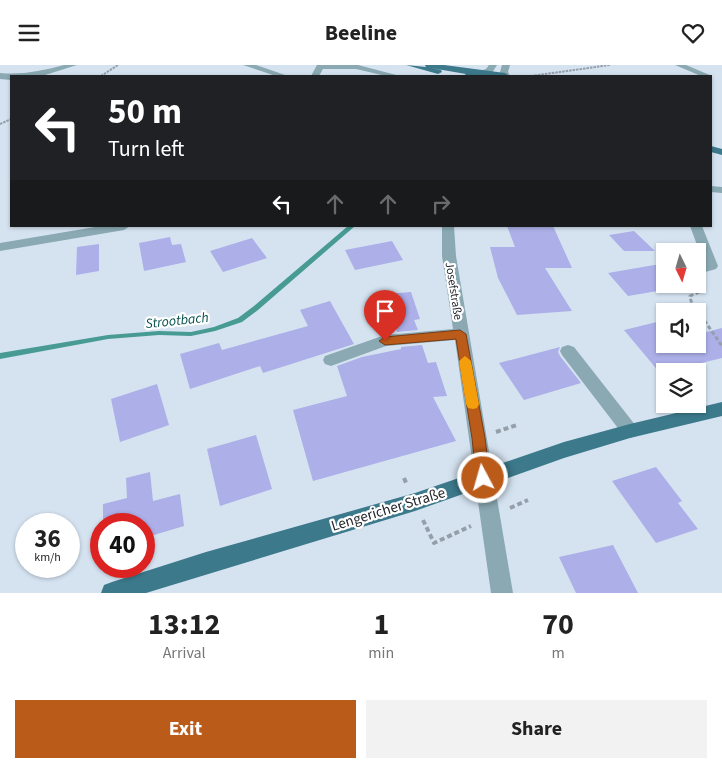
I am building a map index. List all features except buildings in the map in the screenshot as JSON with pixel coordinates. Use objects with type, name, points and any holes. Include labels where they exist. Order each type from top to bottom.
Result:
[{"type":"main road","points":[[410,65],[448,75]]},
{"type":"main road","points":[[429,65],[461,72],[497,75]]},
{"type":"main road","points":[[471,75],[480,73]]},
{"type":"main road","name":"Lengericher Straße","points":[[112,593],[206,563],[415,502],[564,450],[630,431],[722,409]]},
{"type":"street","points":[[37,75],[73,65]]},
{"type":"street","points":[[247,65],[281,75]]},
{"type":"street","points":[[480,73],[489,71],[493,65]]},
{"type":"street","points":[[679,65],[706,75]]},
{"type":"street","points":[[316,75],[320,66],[356,67],[392,75]]},
{"type":"street","points":[[254,75],[263,69]]},
{"type":"street","points":[[30,241],[31,227]]},
{"type":"street","points":[[0,247],[30,241],[94,233],[120,227]]},
{"type":"street","name":"Josefstraße","points":[[448,227],[449,256],[460,334],[479,438],[483,478],[502,593]]},
{"type":"street","points":[[696,227],[702,243]]},
{"type":"street","points":[[706,253],[711,266],[706,268]]},
{"type":"street","points":[[331,360],[385,341],[460,334]]},
{"type":"street","points":[[568,351],[630,431]]},
{"type":"path","points":[[102,75],[118,65]]},
{"type":"path","points":[[538,75],[610,65]]},
{"type":"path","points":[[697,293],[690,296],[691,301],[722,346]]},
{"type":"waterway","name":"Strootbach","points":[[0,356],[108,337],[159,333],[191,334],[215,329],[240,320],[351,227]]},
{"type":"slow traffic","points":[[465,361],[473,404]]},
{"type":"route","points":[[385,341],[460,334],[479,438],[483,478]]}]
